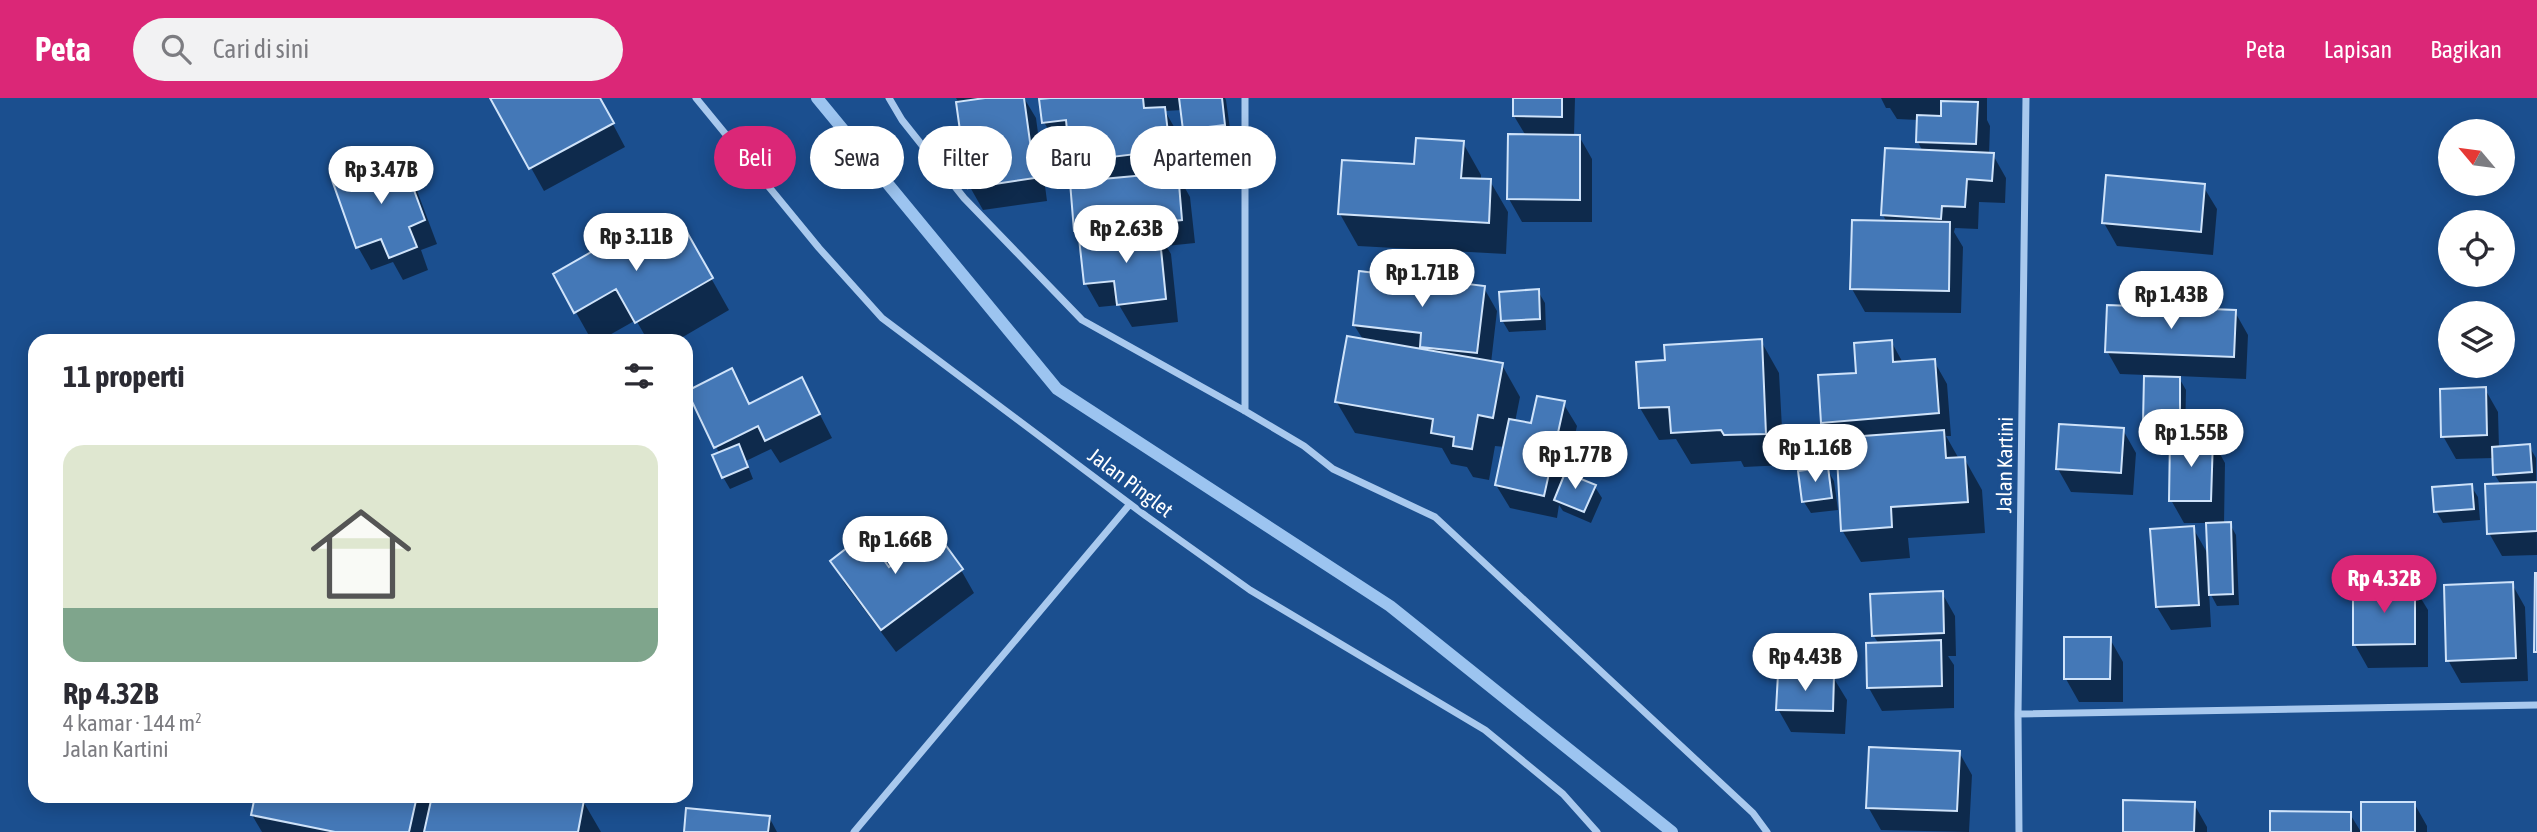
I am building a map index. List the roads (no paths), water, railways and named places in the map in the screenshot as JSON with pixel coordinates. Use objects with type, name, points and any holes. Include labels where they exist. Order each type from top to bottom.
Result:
[{"type":"street","name":"Jalan Pinglet","points":[[696,98],[819,248],[883,318],[1130,504],[1251,590],[1486,730],[1563,794],[1597,832]]},
{"type":"street","points":[[889,98],[902,120],[964,198],[1082,320],[1245,411],[1304,446],[1334,469],[1435,517],[1753,813],[1767,832]]},
{"type":"street","points":[[1245,98],[1245,411]]},
{"type":"street","name":"Jalan Kartini","points":[[2019,832],[2018,713],[2026,98]]},
{"type":"street","points":[[854,832],[1130,504]]},
{"type":"street","points":[[2018,713],[2537,705]]},
{"type":"waterway","points":[[817,98],[1057,389],[1390,606],[1672,832]]}]
